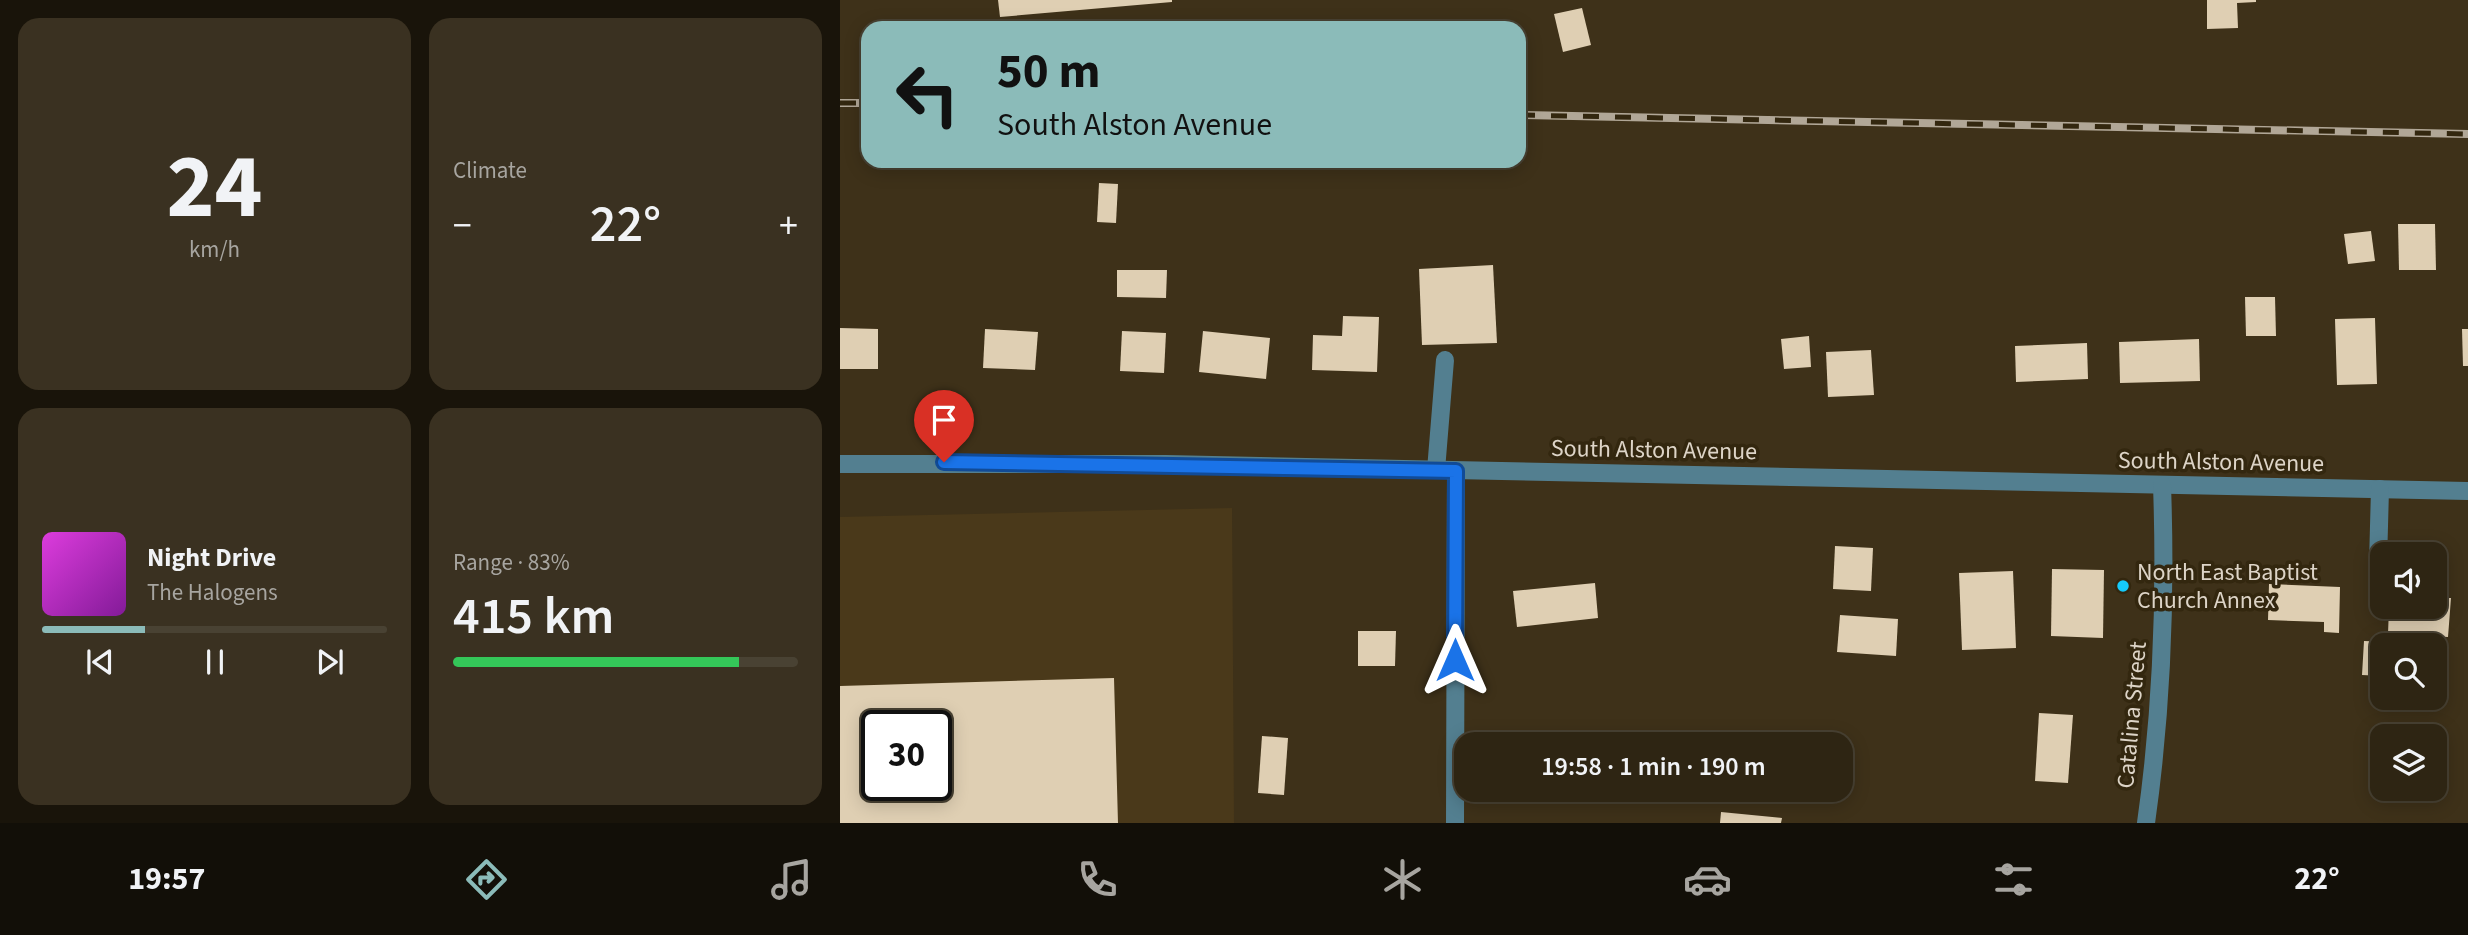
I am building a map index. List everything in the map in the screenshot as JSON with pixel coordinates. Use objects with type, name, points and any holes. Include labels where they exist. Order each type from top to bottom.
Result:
[{"type":"street","points":[[1436,470],[1445,360]]},
{"type":"street","name":"South Alston Avenue","points":[[840,464],[1041,463],[2468,491]]},
{"type":"street","points":[[1455,823],[1456,471]]},
{"type":"street","name":"Catalina Street","points":[[2146,823],[2162,676],[2165,575],[2162,485]]},
{"type":"street","points":[[2379,542],[2380,489]]},
{"type":"shaded area","points":[[1232,508],[1234,823],[840,823],[840,517]]},
{"type":"building","points":[[998,0],[1172,0],[1172,2],[1000,17]]},
{"type":"building","points":[[2207,0],[2256,2],[2237,3],[2238,28],[2207,29]]},
{"type":"building","points":[[1582,8],[1591,45],[1563,52],[1554,14]]},
{"type":"building","points":[[1099,183],[1118,184],[1116,223],[1097,222]]},
{"type":"building","points":[[2398,224],[2435,224],[2436,270],[2399,270]]},
{"type":"building","points":[[2371,231],[2375,261],[2348,264],[2344,234]]},
{"type":"building","points":[[1493,265],[1497,343],[1422,345],[1419,269]]},
{"type":"building","points":[[1117,270],[1167,270],[1166,298],[1117,297]]},
{"type":"building","points":[[2245,297],[2275,297],[2276,336],[2246,336]]},
{"type":"building","points":[[1343,316],[1379,317],[1377,372],[1312,370],[1313,335],[1342,336]]},
{"type":"building","points":[[2375,318],[2377,384],[2337,385],[2335,319]]},
{"type":"building","points":[[840,328],[878,329],[878,369],[840,369]]},
{"type":"building","points":[[985,329],[1038,332],[1035,370],[983,368]]},
{"type":"building","points":[[2462,329],[2468,329],[2468,366],[2463,366]]},
{"type":"building","points":[[1122,331],[1166,333],[1164,373],[1120,371]]},
{"type":"building","points":[[1203,331],[1270,338],[1266,379],[1199,372]]},
{"type":"building","points":[[1809,336],[1811,367],[1784,369],[1781,339]]},
{"type":"building","points":[[2199,339],[2200,381],[2120,383],[2119,342]]},
{"type":"building","points":[[2087,343],[2088,379],[2016,382],[2015,346]]},
{"type":"building","points":[[1871,350],[1874,395],[1828,397],[1826,352]]},
{"type":"building","points":[[1835,546],[1873,548],[1871,591],[1833,589]]},
{"type":"building","points":[[2052,569],[2104,570],[2103,638],[2051,636]]},
{"type":"building","points":[[2013,571],[2016,648],[1962,650],[1959,573]]},
{"type":"building","points":[[1595,583],[1598,618],[1517,627],[1513,591]]},
{"type":"building","points":[[2269,584],[2340,587],[2339,633],[2324,632],[2324,622],[2268,620]]},
{"type":"building","points":[[2447,598],[2451,598],[2448,637],[2447,633],[2388,633],[2389,619],[2447,619]]},
{"type":"building","points":[[1840,615],[1898,619],[1896,656],[1837,652]]},
{"type":"building","points":[[1358,631],[1396,631],[1395,666],[1358,666]]},
{"type":"building","points":[[2364,641],[2370,641],[2370,675],[2362,675]]},
{"type":"building","points":[[1114,678],[1118,823],[840,823],[840,686]]},
{"type":"building","points":[[2039,713],[2073,715],[2068,783],[2035,781]]},
{"type":"building","points":[[1262,736],[1288,738],[1284,795],[1258,793]]},
{"type":"building","points":[[1721,812],[1782,818],[1781,823],[1720,823]]},
{"type":"railway","points":[[840,103],[861,103]]},
{"type":"railway","points":[[1526,115],[2468,134]]},
{"type":"place","name":"North East Baptist Church Annex","points":[[2123,586]]},
{"type":"route","points":[[944,462],[1456,471],[1455,660]]}]
